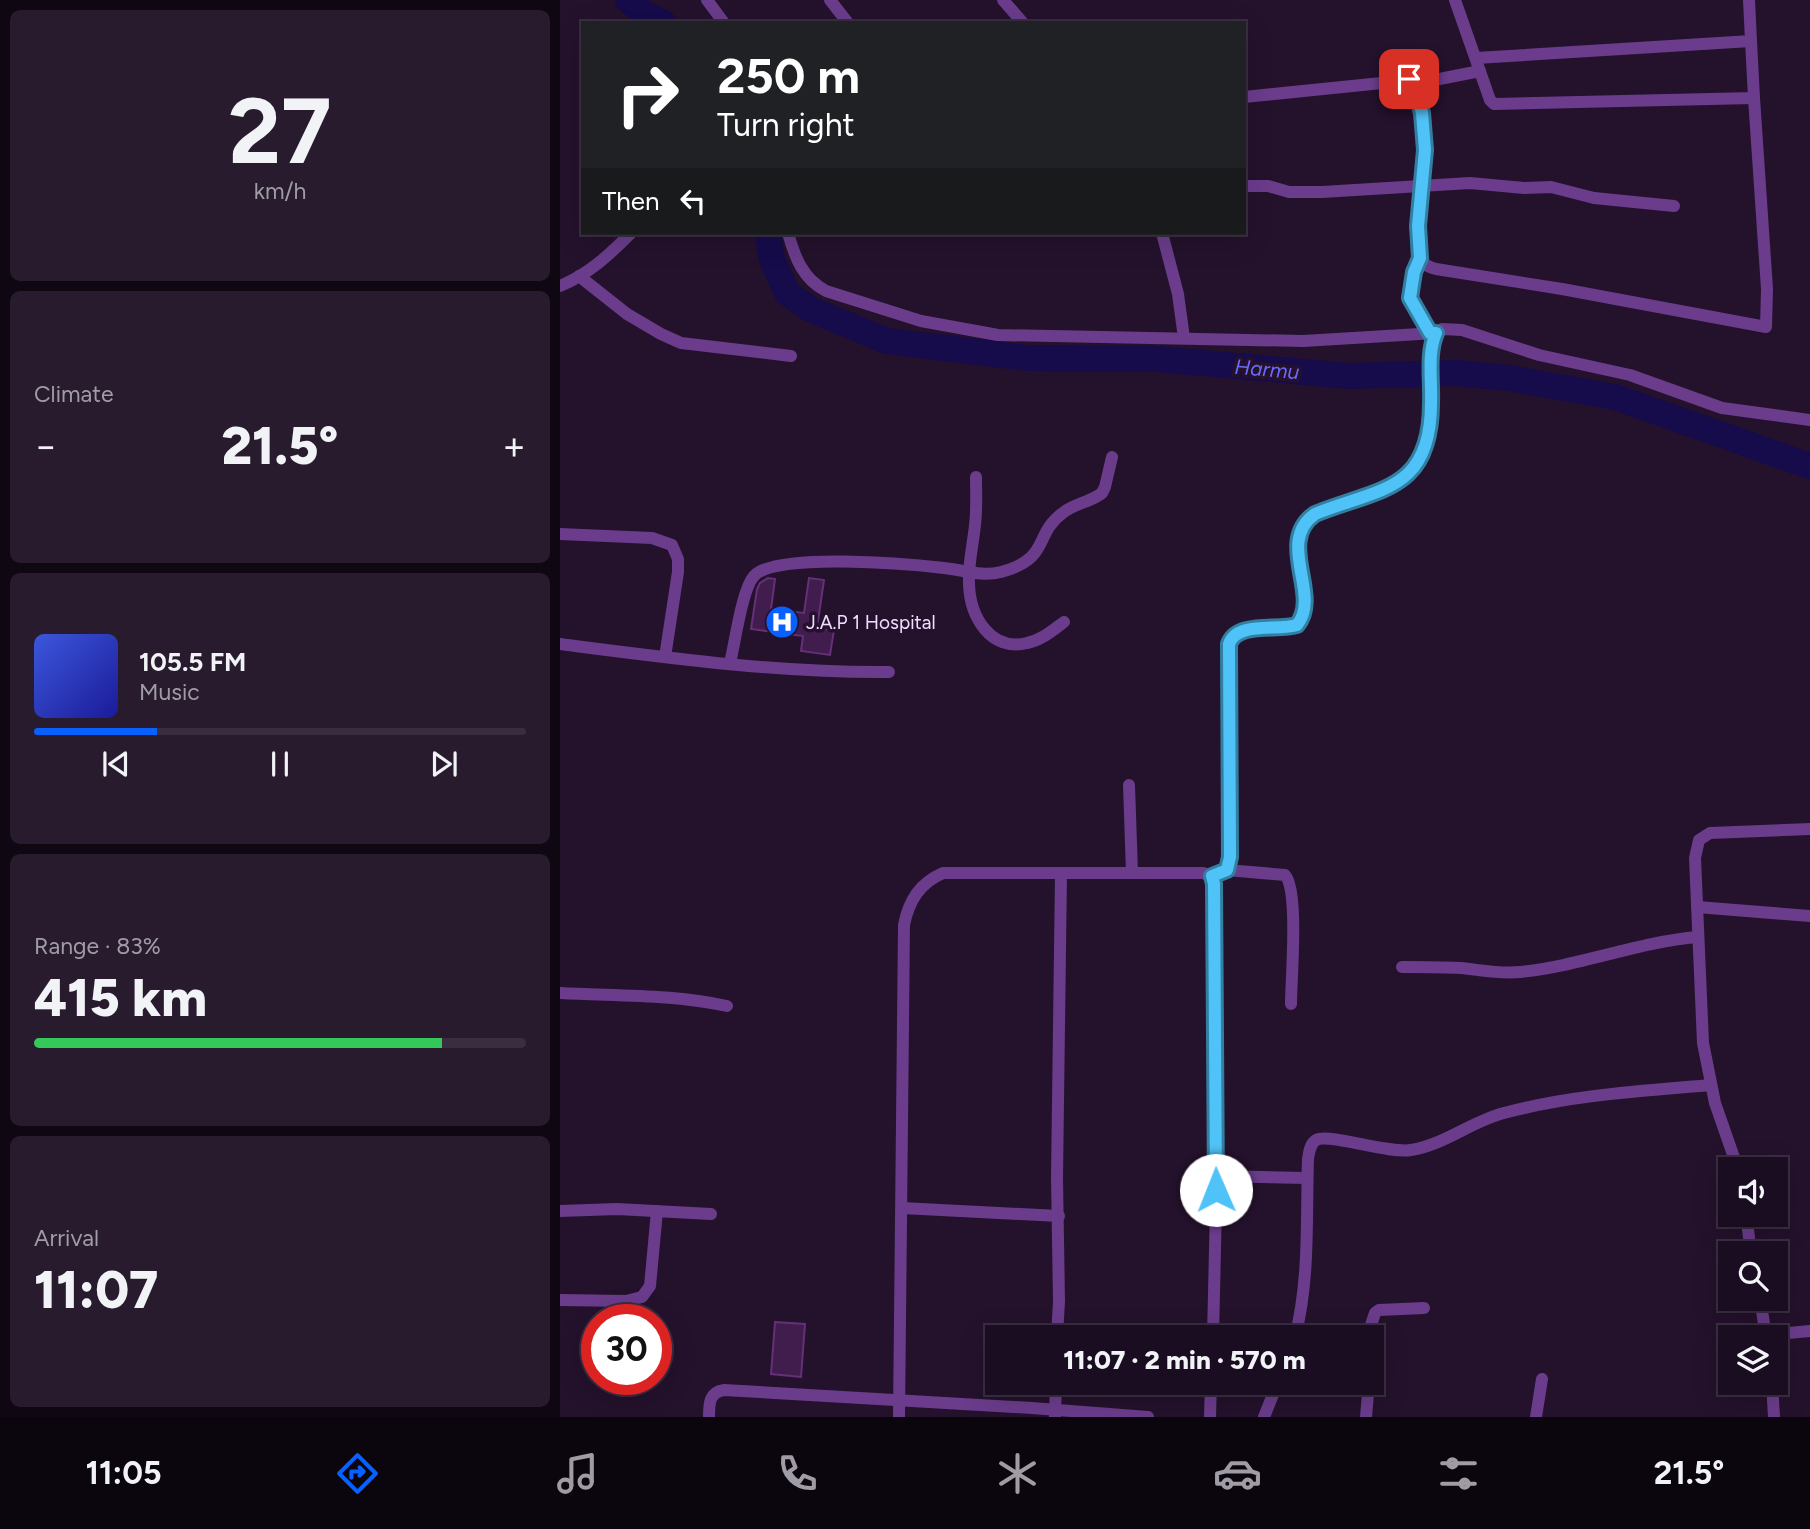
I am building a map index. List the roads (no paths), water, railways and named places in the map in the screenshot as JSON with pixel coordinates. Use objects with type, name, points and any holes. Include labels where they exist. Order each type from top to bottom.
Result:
[{"type":"street","points":[[707,0],[723,21]]},
{"type":"street","points":[[830,0],[846,21]]},
{"type":"street","points":[[1003,0],[1021,21]]},
{"type":"street","points":[[1455,0],[1490,100],[1494,104],[1754,98]]},
{"type":"street","points":[[1420,258],[1425,265],[1436,269],[1562,289],[1766,327],[1767,289],[1749,0]]},
{"type":"street","points":[[1476,58],[1751,41]]},
{"type":"street","points":[[1414,84],[1480,71]]},
{"type":"street","points":[[1227,870],[1230,857],[1228,653],[1231,639],[1245,630],[1297,625],[1301,620],[1304,601],[1298,538],[1306,520],[1328,509],[1380,493],[1408,474],[1420,460],[1432,407],[1433,333],[1410,298],[1414,272],[1420,258],[1418,226],[1423,184],[1424,126],[1414,84],[1406,79],[1246,97]]},
{"type":"street","points":[[1246,186],[1262,185],[1289,192],[1322,192],[1470,183],[1524,188],[1551,187],[1602,199],[1674,206]]},
{"type":"street","points":[[560,286],[602,261],[629,235]]},
{"type":"street","points":[[789,235],[793,252],[813,284],[826,292],[890,313],[998,335],[1336,340],[1433,333],[1449,328],[1530,352],[1630,375],[1722,408],[1810,420]]},
{"type":"street","points":[[1163,235],[1178,293],[1184,338]]},
{"type":"street","points":[[579,276],[627,314],[661,334],[681,342],[791,356]]},
{"type":"street","points":[[730,663],[749,585],[752,577],[763,569],[792,562],[820,562],[925,566],[988,575],[1015,568],[1035,555],[1056,518],[1073,506],[1102,493],[1112,457]]},
{"type":"street","points":[[976,477],[976,523],[968,572],[970,598],[985,631],[997,641],[1018,645],[1039,639],[1064,622]]},
{"type":"street","points":[[560,534],[652,538],[672,545],[676,551],[678,572],[665,657]]},
{"type":"street","points":[[560,644],[825,672],[889,672]]},
{"type":"street","points":[[1129,785],[1132,873]]},
{"type":"street","points":[[1734,1157],[1711,1086],[1703,1043],[1695,858],[1699,840],[1710,833],[1810,830]]},
{"type":"street","points":[[899,1417],[903,937],[906,914],[920,887],[943,873],[1203,873],[1212,876],[1227,870],[1247,874],[1285,875],[1290,881],[1293,930],[1292,1004]]},
{"type":"street","points":[[1058,1325],[1058,985],[1061,874]]},
{"type":"street","points":[[1212,876],[1216,1176],[1213,1325]]},
{"type":"street","points":[[1697,907],[1810,916]]},
{"type":"street","points":[[1402,967],[1520,972],[1651,943],[1698,937]]},
{"type":"street","points":[[560,993],[658,997],[727,1006]]},
{"type":"street","points":[[1297,1325],[1307,1251],[1307,1178],[1311,1144],[1321,1138],[1405,1151],[1435,1143],[1492,1116],[1542,1104],[1614,1094],[1711,1086]]},
{"type":"street","points":[[1216,1176],[1307,1178]]},
{"type":"street","points":[[902,1208],[1059,1216]]},
{"type":"street","points":[[560,1211],[617,1209],[711,1214]]},
{"type":"street","points":[[560,1300],[625,1301],[642,1297],[650,1286],[657,1211]]},
{"type":"street","points":[[1371,1325],[1375,1313],[1380,1310],[1424,1308]]},
{"type":"street","points":[[1788,1334],[1810,1331]]},
{"type":"street","points":[[1536,1417],[1542,1380]]},
{"type":"street","points":[[709,1417],[711,1398],[718,1391],[724,1390],[1148,1417]]},
{"type":"street","points":[[1055,1413],[1056,1395]]},
{"type":"street","points":[[1210,1417],[1211,1395]]},
{"type":"street","points":[[1264,1417],[1273,1395]]},
{"type":"street","points":[[1366,1417],[1368,1395]]},
{"type":"street","points":[[1773,1395],[1774,1417]]},
{"type":"waterway","name":"Harmu","points":[[628,0],[659,21]]},
{"type":"waterway","name":"Harmu","points":[[767,235],[772,259],[787,293],[812,310],[887,341],[1027,358],[1157,359],[1348,376],[1456,373],[1509,378],[1615,397],[1810,466]]},
{"type":"place","name":"J.A.P 1 Hospital","points":[[782,622]]}]
